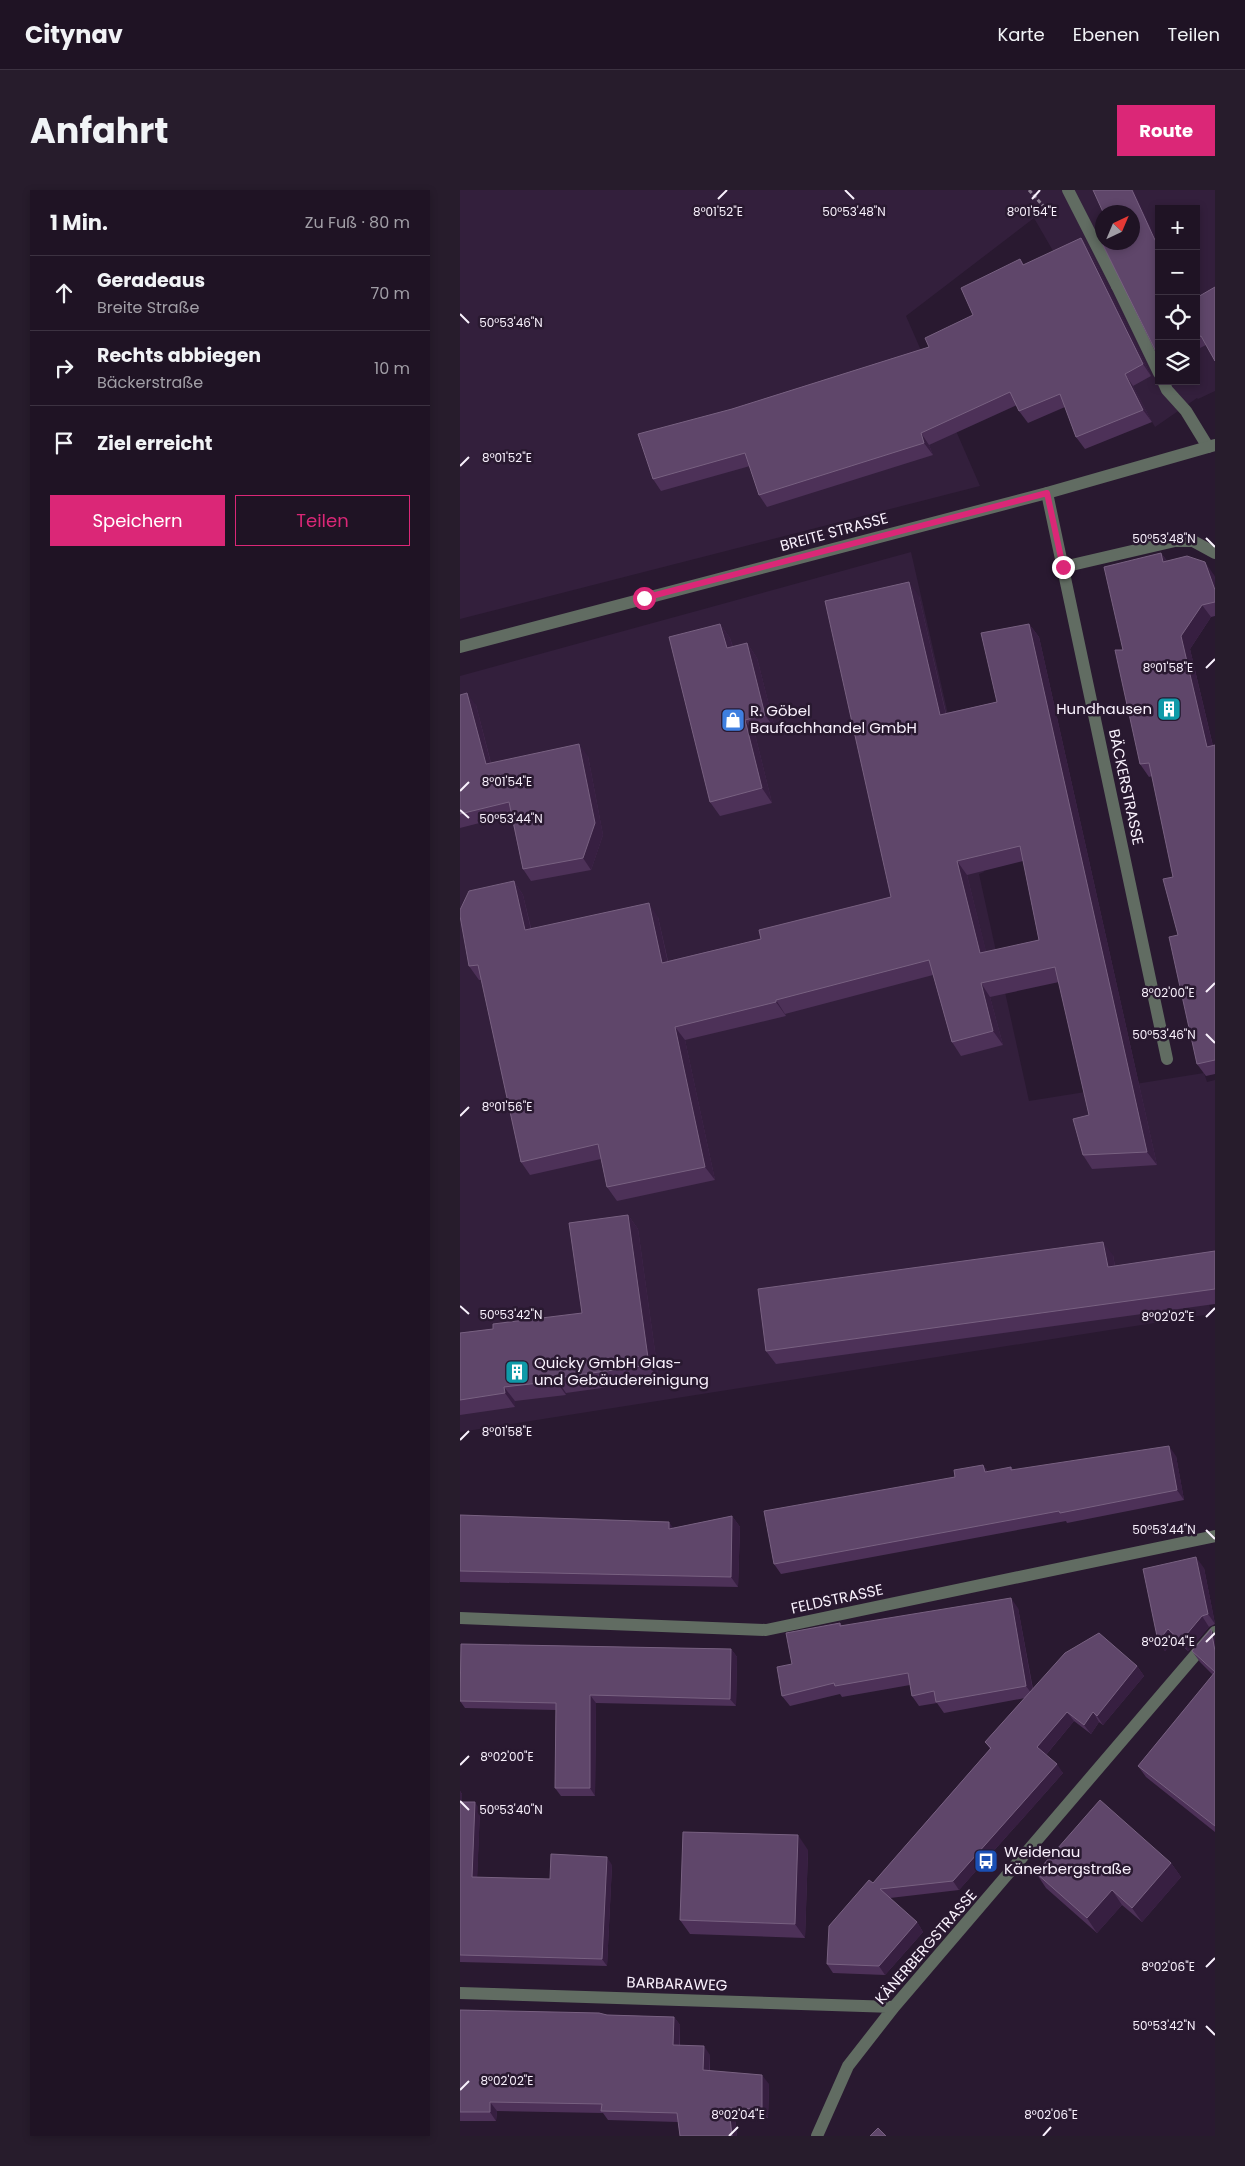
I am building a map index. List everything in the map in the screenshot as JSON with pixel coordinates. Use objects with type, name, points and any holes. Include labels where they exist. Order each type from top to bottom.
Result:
[{"type":"street","points":[[1068,190],[1155,365]]},
{"type":"street","points":[[1165,385],[1211,446]]},
{"type":"street","name":"BREITE STRASSE","points":[[460,647],[1047,493],[1211,446]]},
{"type":"street","name":"BÄCKERSTRASSE","points":[[1047,493],[1167,1059]]},
{"type":"street","points":[[1063,567],[1175,542],[1193,541],[1215,554]]},
{"type":"street","name":"FELDSTRASSE","points":[[460,1618],[766,1630],[1215,1536]]},
{"type":"street","name":"KÄNERBERGSTRASSE","points":[[817,2136],[820,2124],[848,2066],[894,2007],[992,1895],[1215,1632]]},
{"type":"street","name":"BARBARAWEG","points":[[460,1993],[894,2007]]},
{"type":"shaded area","points":[[460,190],[1215,190],[1215,391],[1197,398],[1155,427],[1034,218],[906,316],[980,486],[460,619]]},
{"type":"shaded area","points":[[911,552],[984,872],[979,874],[1029,1101],[1204,1073],[1207,1082],[1215,1080],[1215,1265],[1203,1267],[1211,1314],[460,1432],[460,676]]},
{"type":"building","points":[[1093,190],[1132,190],[1139,205],[1100,205]]},
{"type":"building","points":[[1140,207],[1155,240],[1155,350],[1105,250],[1140,250]]},
{"type":"building","points":[[1081,238],[1143,364],[1125,374],[1143,410],[1076,437],[1060,394],[1019,411],[1010,392],[921,433],[924,443],[759,495],[745,453],[653,479],[638,434],[732,409],[929,347],[925,338],[973,315],[961,288],[1020,259],[1023,265]]},
{"type":"building","points":[[1215,287],[1215,361],[1200,336],[1200,296]]},
{"type":"building","points":[[1161,553],[1163,562],[1187,556],[1205,562],[1215,590],[1215,602],[1202,605],[1181,636],[1207,747],[1215,745],[1215,1060],[1197,1064],[1169,937],[1178,935],[1163,879],[1173,877],[1149,763],[1140,764],[1115,650],[1123,650],[1104,567]]},
{"type":"building","points":[[909,582],[940,715],[997,702],[981,633],[1029,624],[1147,1152],[1083,1155],[1073,1119],[1089,1115],[1055,967],[981,983],[993,1031],[952,1042],[929,960],[776,1000],[776,1002],[675,1027],[705,1167],[607,1187],[598,1144],[521,1162],[478,965],[469,966],[460,910],[469,891],[514,881],[525,930],[649,903],[662,963],[761,939],[759,930],[891,897],[825,601]],"holes":[[[1020,846],[1039,940],[980,953],[957,861]]]},
{"type":"building","name":"R. Göbel Baufachhandel GmbH","points":[[720,624],[727,648],[747,643],[765,715],[745,720],[762,788],[710,802],[669,637]]},
{"type":"building","points":[[467,693],[486,764],[579,744],[595,823],[583,858],[523,869],[509,802],[460,814],[460,695]]},
{"type":"building","points":[[628,1215],[649,1365],[556,1378],[556,1381],[504,1387],[505,1393],[460,1400],[460,1333],[493,1329],[493,1324],[582,1313],[569,1223]]},
{"type":"building","points":[[1103,1242],[1108,1267],[1215,1251],[1215,1289],[766,1351],[758,1289]]},
{"type":"building","points":[[1169,1446],[1177,1490],[774,1564],[764,1511],[955,1477],[954,1470],[983,1465],[985,1472],[1011,1467],[1011,1470]]},
{"type":"building","points":[[460,1515],[669,1522],[669,1529],[732,1516],[731,1577],[460,1571]]},
{"type":"building","points":[[1196,1557],[1208,1614],[1202,1616],[1181,1641],[1168,1629],[1158,1641],[1143,1569]]},
{"type":"building","points":[[1011,1598],[1026,1686],[936,1702],[934,1691],[912,1696],[908,1673],[835,1686],[834,1683],[782,1696],[777,1667],[792,1664],[786,1633],[840,1623],[840,1626]]},
{"type":"building","points":[[1211,1629],[1215,1651],[1215,1672],[1192,1651]]},
{"type":"building","points":[[1099,1633],[1137,1666],[1097,1716],[1093,1712],[1084,1725],[1067,1712],[1037,1747],[1057,1764],[953,1881],[880,1889],[917,1922],[879,1966],[827,1964],[829,1926],[869,1880],[873,1883],[991,1748],[985,1742],[1065,1653]]},
{"type":"building","points":[[461,1644],[731,1649],[730,1699],[590,1695],[590,1788],[555,1788],[556,1703],[460,1701]]},
{"type":"building","points":[[1215,1672],[1215,1826],[1138,1766]]},
{"type":"building","points":[[1100,1800],[1171,1863],[1132,1908],[1112,1890],[1087,1918],[1036,1873]]},
{"type":"building","points":[[460,1802],[475,1802],[472,1877],[550,1879],[551,1854],[607,1857],[602,1959],[460,1955]]},
{"type":"building","points":[[683,1832],[798,1835],[795,1924],[680,1920]]},
{"type":"building","points":[[460,2010],[599,2013],[607,2015],[674,2017],[673,2045],[704,2046],[703,2070],[762,2075],[762,2109],[729,2108],[732,2136],[680,2136],[677,2113],[601,2111],[602,2104],[490,2102],[490,2112],[460,2112]]},
{"type":"building","points":[[878,2128],[886,2136],[870,2136]]},
{"type":"place","name":"Hundhausen","points":[[1169,709]]},
{"type":"place","name":"R. Göbel Baufachhandel GmbH","points":[[733,720]]},
{"type":"place","name":"Quicky GmbH Glas- und Gebäudereinigung","points":[[517,1372]]},
{"type":"place","name":"Weidenau Känerbergstraße","points":[[986,1861]]},
{"type":"route","points":[[644,598],[1047,493],[1063,567]]}]
